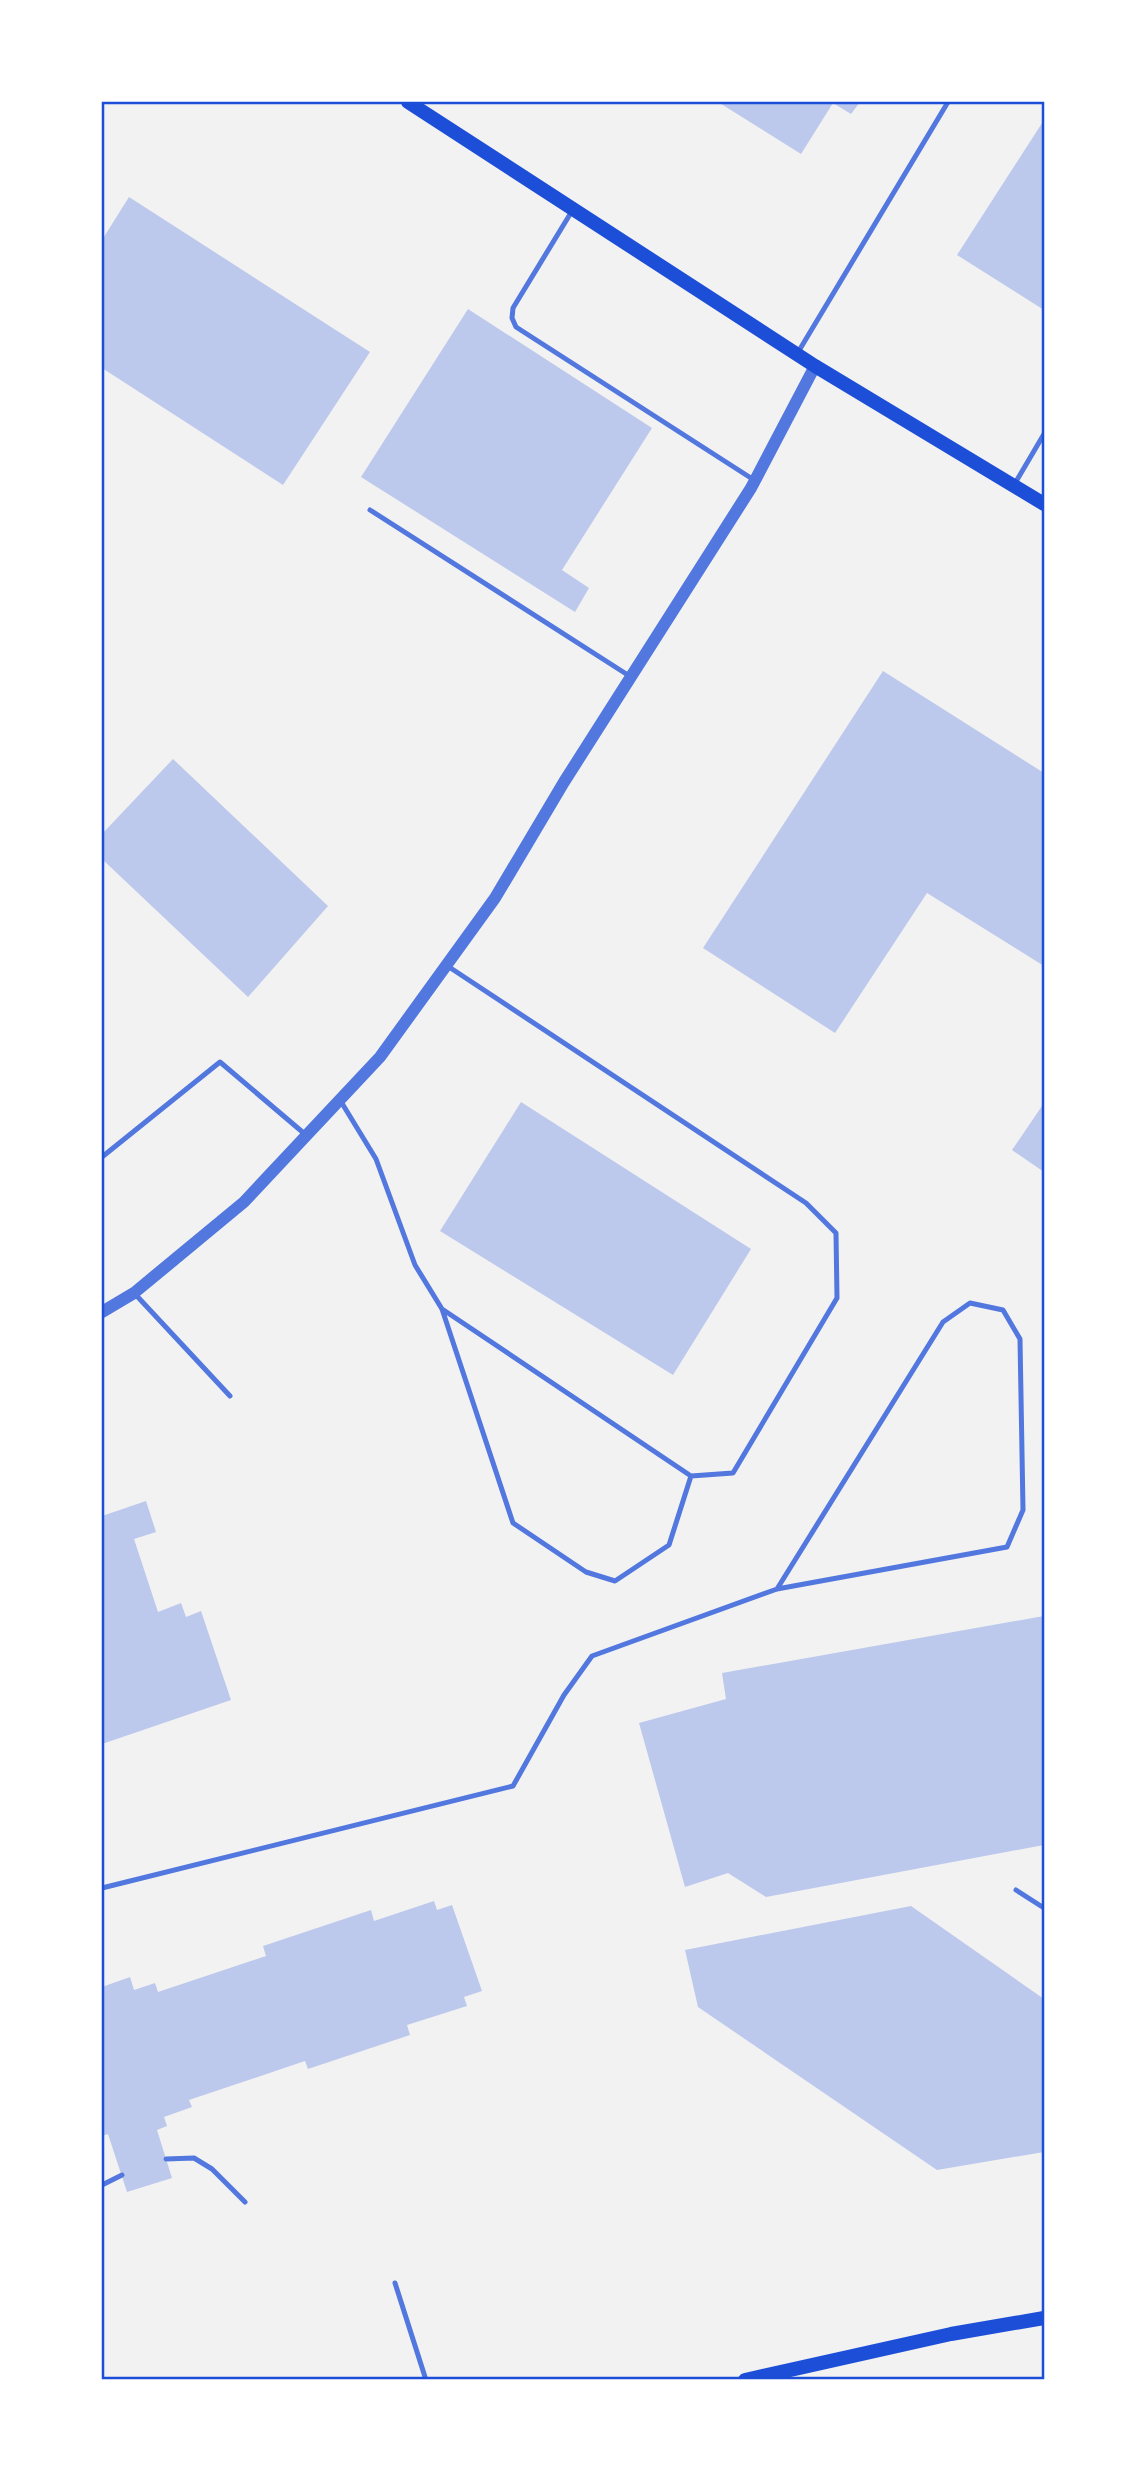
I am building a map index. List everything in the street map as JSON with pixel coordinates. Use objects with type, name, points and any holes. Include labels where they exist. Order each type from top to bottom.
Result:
[{"type":"main road","points":[[408,102],[815,366],[1045,504]]},
{"type":"main road","points":[[745,2379],[951,2334],[1045,2318]]},
{"type":"street","points":[[102,1312],[134,1293],[244,1202],[380,1057],[495,898],[564,782],[754,480],[815,366]]},
{"type":"lane","points":[[797,354],[948,102]]},
{"type":"lane","points":[[573,209],[513,308],[512,318],[516,327],[754,480]]},
{"type":"lane","points":[[1014,485],[1045,434]]},
{"type":"lane","points":[[370,510],[631,677]]},
{"type":"lane","points":[[442,1309],[691,1476],[733,1473],[837,1298],[836,1233],[806,1203],[446,965]]},
{"type":"lane","points":[[102,1157],[220,1062],[306,1136]]},
{"type":"lane","points":[[340,1100],[376,1159],[415,1265],[442,1309],[513,1523],[586,1572],[615,1581],[669,1545],[691,1476]]},
{"type":"lane","points":[[134,1293],[230,1396]]},
{"type":"lane","points":[[102,1888],[513,1786],[564,1695],[592,1656],[777,1589],[1007,1548],[1023,1510],[1020,1339],[1003,1310],[970,1303],[943,1322],[777,1589]]},
{"type":"lane","points":[[1016,1890],[1045,1908]]},
{"type":"lane","points":[[166,2160],[194,2158],[212,2169],[245,2202]]},
{"type":"lane","points":[[102,2185],[122,2175]]},
{"type":"lane","points":[[395,2283],[426,2379]]},
{"type":"building","points":[[718,102],[860,102],[851,114],[833,103],[801,154]]},
{"type":"building","points":[[1044,120],[1044,310],[957,255]]},
{"type":"building","points":[[129,197],[370,352],[283,485],[102,368],[102,240]]},
{"type":"building","points":[[468,309],[652,428],[562,570],[589,588],[575,612],[361,477]]},
{"type":"building","points":[[883,671],[1044,773],[1044,966],[927,893],[835,1033],[703,948]]},
{"type":"building","points":[[173,759],[328,906],[248,997],[102,859],[102,834]]},
{"type":"building","points":[[521,1102],[751,1249],[673,1375],[440,1231]]},
{"type":"building","points":[[1044,1103],[1044,1172],[1012,1150]]},
{"type":"building","points":[[146,1501],[156,1532],[134,1539],[158,1612],[181,1603],[186,1617],[201,1611],[231,1700],[102,1744],[102,1516]]},
{"type":"building","points":[[1044,1616],[1044,1845],[766,1897],[728,1873],[685,1887],[639,1723],[726,1699],[722,1673]]},
{"type":"building","points":[[434,1901],[437,1910],[452,1905],[482,1991],[464,1997],[467,2006],[407,2025],[410,2035],[308,2069],[305,2061],[189,2100],[192,2107],[164,2117],[167,2126],[157,2130],[172,2178],[127,2192],[108,2134],[102,2136],[102,1987],[130,1977],[134,1990],[155,1983],[158,1992],[266,1956],[263,1946],[371,1910],[374,1921]]},
{"type":"building","points":[[911,1906],[1044,1999],[1044,2152],[937,2170],[698,2007],[685,1950]]}]
